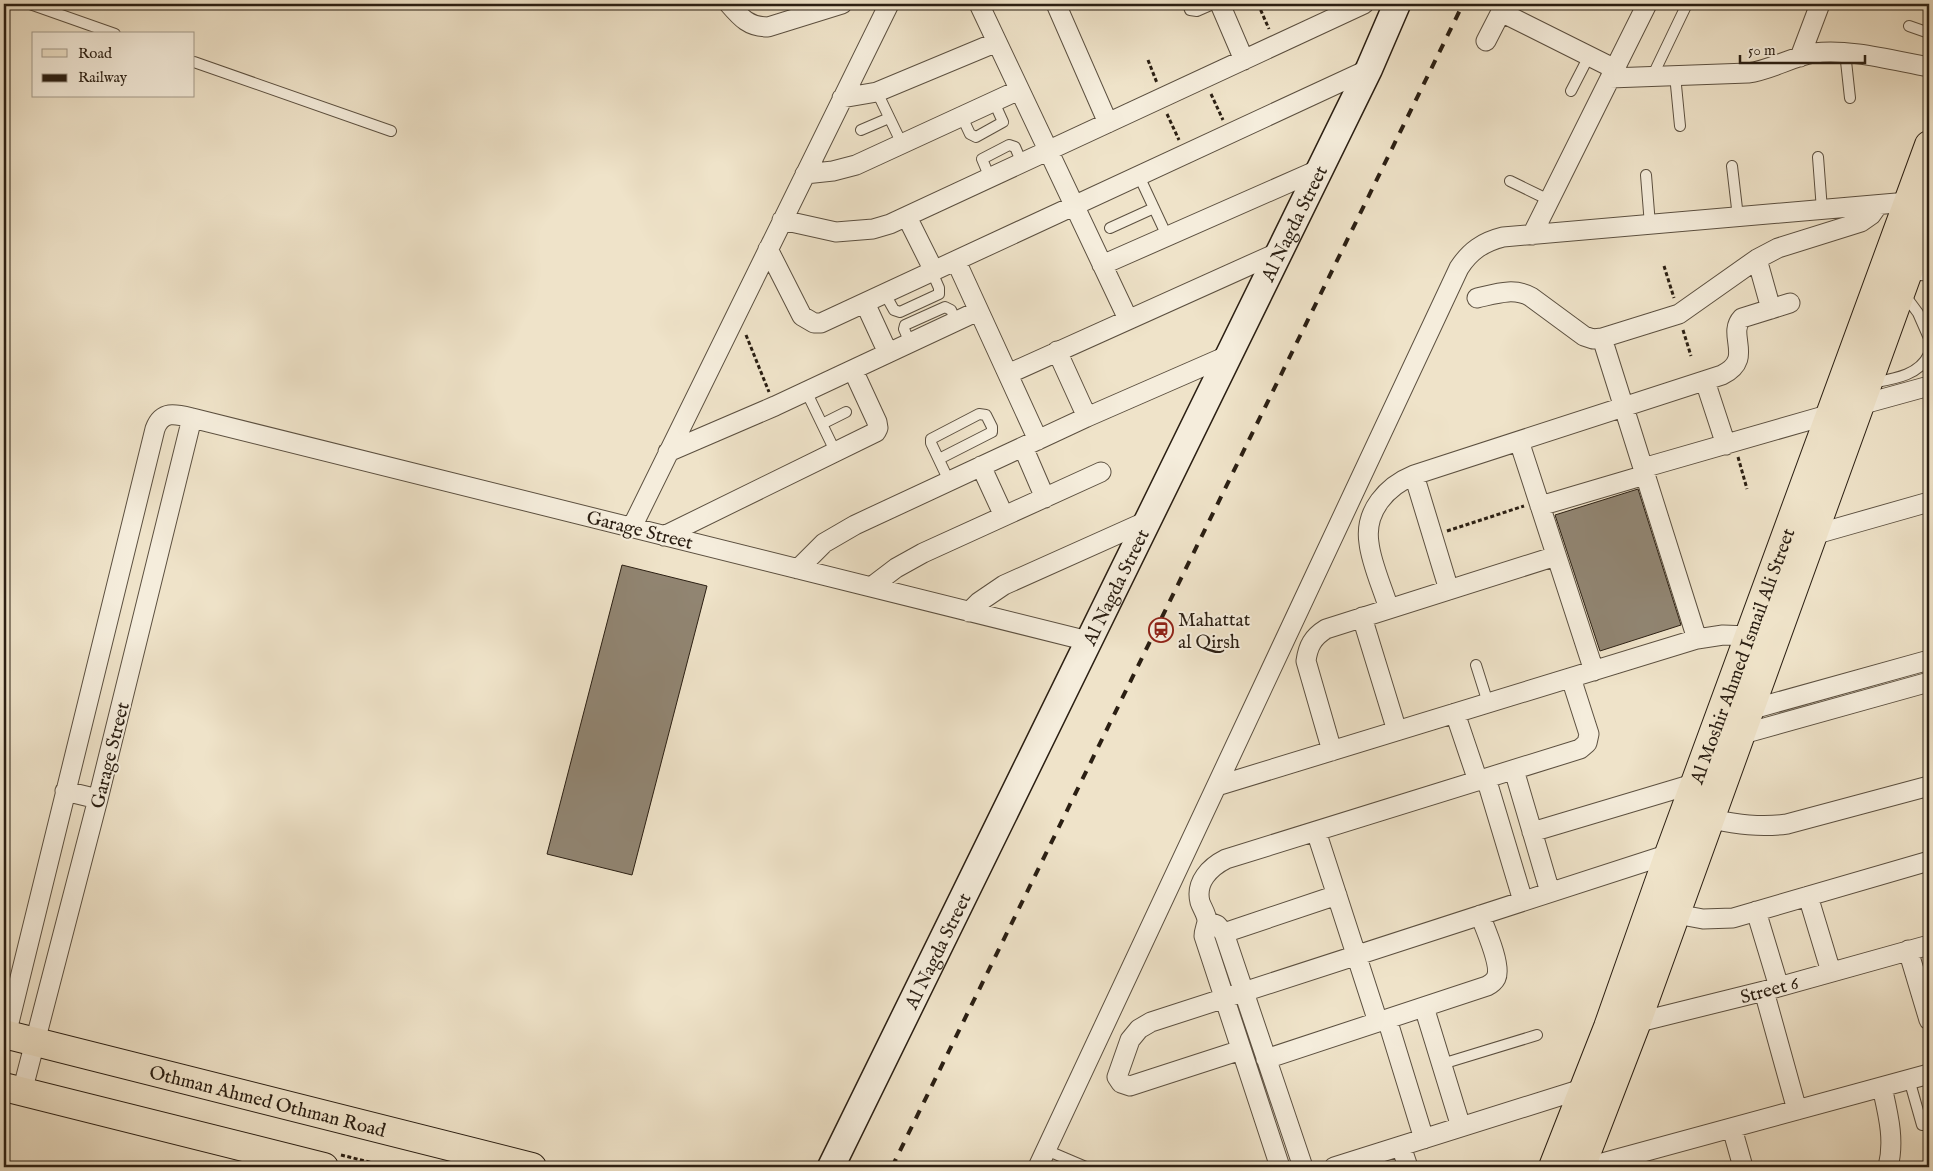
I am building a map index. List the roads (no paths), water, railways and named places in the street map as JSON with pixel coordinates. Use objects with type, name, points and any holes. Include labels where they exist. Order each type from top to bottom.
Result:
[{"type":"main road","name":"Al Moshir Ahmed Ismail Ali Street","points":[[1581,1167],[1636,1024],[1864,395],[1913,277],[1929,145]]},
{"type":"main road","name":"Al Moshir Ahmed Ismail Ali Street","points":[[1554,1167],[1608,1027],[1831,414],[1922,208]]},
{"type":"main road","name":"Othman Ahmed Othman Road","points":[[5,1037],[36,1042],[532,1167]]},
{"type":"main road","points":[[13,1089],[324,1167]]},
{"type":"street","points":[[729,4],[740,18],[748,24],[758,27],[768,27],[842,4]]},
{"type":"street","points":[[632,527],[889,4]]},
{"type":"street","points":[[979,4],[1128,319]]},
{"type":"street","points":[[1056,4],[1108,123]]},
{"type":"street","points":[[1220,4],[1244,60]]},
{"type":"street","points":[[782,220],[836,232],[854,232],[873,229],[908,217],[1022,162],[1364,4]]},
{"type":"street","name":"Al Nagda Street","points":[[830,1167],[1369,69],[1396,4]]},
{"type":"street","points":[[1532,235],[1647,4]]},
{"type":"street","points":[[1800,57],[1820,4]]},
{"type":"street","points":[[1486,41],[1503,8],[1589,56],[1612,74],[1652,77],[1757,72],[1800,57],[1830,52],[1845,52],[1929,67]]},
{"type":"street","points":[[842,98],[877,92],[996,42]]},
{"type":"street","points":[[768,249],[802,316],[808,320],[821,323],[1369,69]]},
{"type":"street","points":[[805,174],[856,165],[1019,90]]},
{"type":"street","points":[[1102,265],[1320,169]]},
{"type":"street","points":[[1042,1159],[1459,268],[1473,251],[1482,244],[1504,237],[1878,205],[1922,208]]},
{"type":"street","points":[[1477,298],[1511,291],[1522,292],[1584,336],[1593,339],[1602,338],[1679,314],[1757,259],[1788,244],[1861,222],[1878,205]]},
{"type":"street","points":[[908,217],[933,272]]},
{"type":"street","points":[[1008,374],[1279,252]]},
{"type":"street","points":[[1757,259],[1771,309]]},
{"type":"street","points":[[956,261],[1008,374],[1045,498]]},
{"type":"street","points":[[865,303],[888,354]]},
{"type":"street","points":[[1389,609],[1369,544],[1368,531],[1373,513],[1382,496],[1402,480],[1728,372],[1737,362],[1740,349],[1737,329],[1739,321],[1746,316],[1790,304]]},
{"type":"street","points":[[668,452],[775,406],[978,311]]},
{"type":"street","points":[[1602,338],[1697,639]]},
{"type":"street","points":[[1058,351],[1087,417]]},
{"type":"street","points":[[798,569],[810,555],[839,533],[1030,443],[1229,355]]},
{"type":"street","points":[[664,536],[876,432],[878,428],[877,422],[853,370]]},
{"type":"street","points":[[1705,381],[1730,444]]},
{"type":"street","points":[[1864,395],[1922,382]]},
{"type":"street","name":"Garage Street","points":[[5,1037],[155,429],[161,418],[166,415],[172,414],[192,418],[1088,641]]},
{"type":"street","points":[[1539,504],[1831,414]]},
{"type":"street","name":"Garage Street","points":[[13,1089],[36,1042],[192,418]]},
{"type":"street","points":[[1519,441],[1594,671]]},
{"type":"street","points":[[981,466],[1004,516]]},
{"type":"street","points":[[871,587],[909,560],[1101,472]]},
{"type":"street","points":[[1414,475],[1449,590]]},
{"type":"street","points":[[1813,535],[1929,502]]},
{"type":"street","points":[[969,612],[1004,584],[1147,521]]},
{"type":"street","points":[[1332,751],[1306,661],[1307,651],[1318,634],[1326,629],[1362,617],[1556,556]]},
{"type":"street","points":[[1362,617],[1397,731]]},
{"type":"street","points":[[1217,786],[1697,639],[1723,635],[1750,636]]},
{"type":"street","points":[[1721,715],[1750,711],[1929,660]]},
{"type":"street","points":[[1280,1167],[1204,936],[1207,921],[1200,901],[1200,890],[1203,880],[1209,871],[1226,859],[1580,749],[1587,743],[1589,734],[1571,678]]},
{"type":"street","points":[[1711,741],[1740,736],[1929,682]]},
{"type":"street","points":[[1455,713],[1482,780],[1523,901]]},
{"type":"street","points":[[1514,770],[1550,892]]},
{"type":"street","points":[[1532,832],[1696,783]]},
{"type":"street","points":[[1710,819],[1742,826],[1787,824],[1929,786]]},
{"type":"street","points":[[65,791],[98,799]]},
{"type":"street","points":[[1316,831],[1356,955],[1382,1020],[1424,1138]]},
{"type":"street","points":[[1241,1050],[1127,1086],[1121,1083],[1117,1074],[1130,1040],[1139,1028],[1145,1024],[1670,854]]},
{"type":"street","points":[[1676,914],[1713,920],[1733,918],[1929,861]]},
{"type":"street","points":[[1224,933],[1337,895]]},
{"type":"street","points":[[1808,896],[1831,972]]},
{"type":"street","points":[[1756,911],[1797,1110]]},
{"type":"street","points":[[1266,1058],[1487,986],[1496,978],[1497,966],[1480,915]]},
{"type":"street","points":[[1207,921],[1217,925],[1224,933],[1303,1167]]},
{"type":"street","name":"Street 6","points":[[1608,1027],[1636,1024],[1929,945]]},
{"type":"street","points":[[1908,950],[1929,1020]]},
{"type":"street","points":[[1424,1007],[1461,1127]]},
{"type":"street","points":[[1104,1028],[1130,1040]]},
{"type":"street","points":[[1588,1167],[1929,1074]]},
{"type":"street","points":[[1882,1087],[1891,1133],[1888,1167]]},
{"type":"street","points":[[1334,1167],[1585,1088]]},
{"type":"street","points":[[1732,1128],[1743,1167]]},
{"type":"street","points":[[1402,1146],[1408,1167]]},
{"type":"lane","points":[[30,4],[109,32]]},
{"type":"lane","points":[[1188,4],[1190,10],[1195,11],[1213,4]]},
{"type":"lane","points":[[1652,77],[1687,4]]},
{"type":"lane","points":[[1910,26],[1929,33]]},
{"type":"lane","points":[[1845,52],[1850,98]]},
{"type":"lane","points":[[1572,91],[1589,56]]},
{"type":"lane","points":[[195,62],[391,131]]},
{"type":"lane","points":[[1675,75],[1680,126]]},
{"type":"lane","points":[[877,92],[902,144]]},
{"type":"lane","points":[[861,130],[889,118]]},
{"type":"lane","points":[[1818,157],[1822,210]]},
{"type":"lane","points":[[1732,166],[1738,217]]},
{"type":"lane","points":[[1646,175],[1650,224]]},
{"type":"lane","points":[[1139,176],[1167,236]]},
{"type":"lane","points":[[1510,181],[1549,200]]},
{"type":"lane","points":[[1110,228],[1154,208]]},
{"type":"lane","points":[[1913,277],[1918,313],[1929,338]]},
{"type":"lane","points":[[1922,382],[1925,363],[1929,354]]},
{"type":"lane","points":[[806,391],[836,453]]},
{"type":"lane","points":[[822,424],[846,412]]},
{"type":"lane","points":[[939,459],[992,432],[992,427],[986,415],[979,414],[932,437],[931,443],[939,459],[950,481]]},
{"type":"lane","points":[[1476,665],[1488,703]]},
{"type":"lane","points":[[1442,1064],[1538,1035]]},
{"type":"lane","points":[[1909,1079],[1922,1125]]},
{"type":"lane","points":[[1042,1159],[1086,1167]]},
{"type":"railway","points":[[892,1167],[1463,4]]},
{"type":"place","name":"Mahattat al Qirsh","points":[[1161,630]]}]
